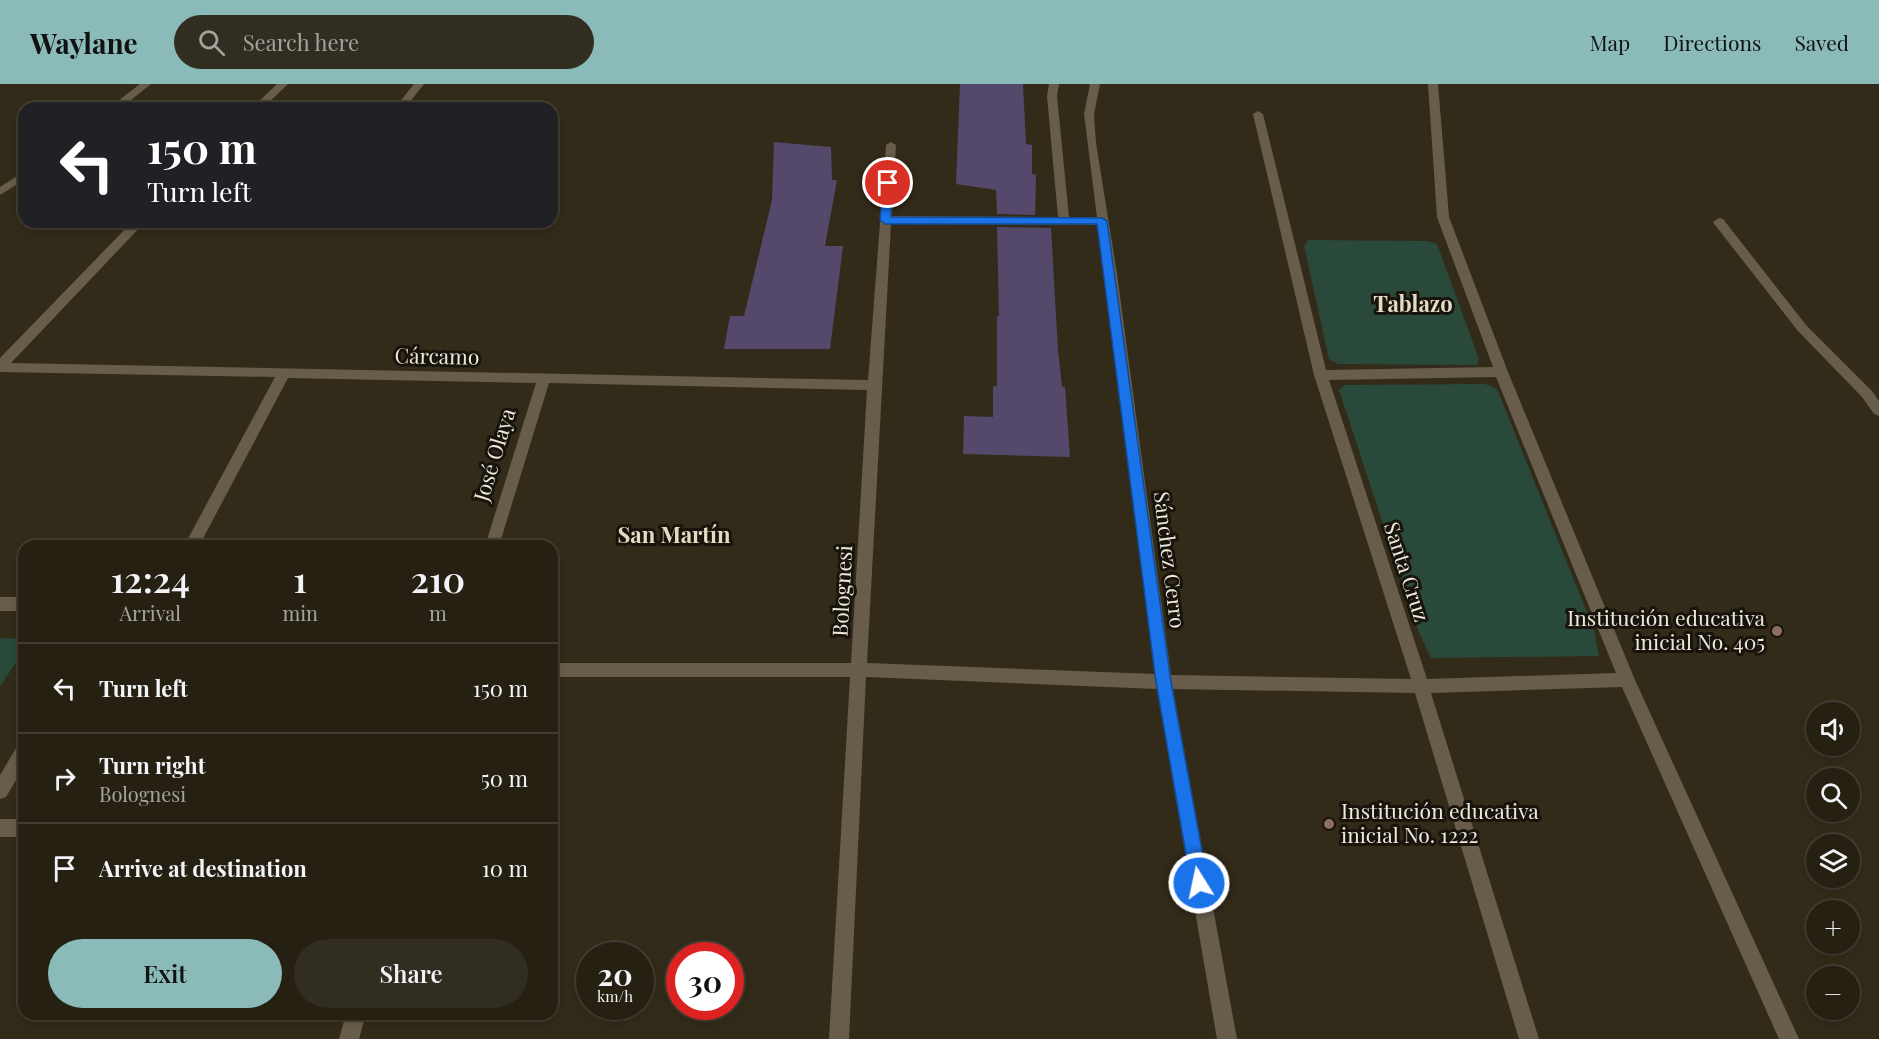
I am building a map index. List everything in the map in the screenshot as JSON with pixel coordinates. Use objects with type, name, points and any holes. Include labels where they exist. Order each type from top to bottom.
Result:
[{"type":"street","points":[[122,102],[146,84]]},
{"type":"street","points":[[264,102],[284,84]]},
{"type":"street","points":[[405,102],[419,84]]},
{"type":"street","points":[[1054,84],[1052,96],[1064,220]]},
{"type":"street","name":"Sánchez Cerro","points":[[1095,84],[1089,114],[1164,682],[1227,1039]]},
{"type":"street","points":[[1433,84],[1443,217],[1502,372],[1627,680],[1789,1039]]},
{"type":"street","name":"Santa Cruz","points":[[1258,114],[1321,375],[1421,686],[1529,1039]]},
{"type":"street","name":"Bolognesi","points":[[839,1039],[861,670],[874,385],[891,145]]},
{"type":"street","points":[[0,192],[18,179]]},
{"type":"street","points":[[885,220],[1102,221]]},
{"type":"street","points":[[1719,222],[1803,328],[1867,394],[1879,411]]},
{"type":"street","points":[[0,366],[133,228]]},
{"type":"street","name":"Cárcamo","points":[[0,366],[283,375],[874,385]]},
{"type":"street","points":[[1321,375],[1502,372]]},
{"type":"street","points":[[194,540],[283,375]]},
{"type":"street","name":"José Olaya","points":[[494,540],[544,378]]},
{"type":"street","points":[[0,604],[18,604]]},
{"type":"street","points":[[558,670],[861,670],[1164,682],[1421,686],[1627,680]]},
{"type":"street","points":[[0,791],[18,761]]},
{"type":"street","points":[[0,828],[18,828]]},
{"type":"street","points":[[349,1039],[354,1020]]},
{"type":"green space","points":[[1308,240],[1427,241],[1437,244],[1479,359],[1477,365],[1338,364],[1329,359],[1304,246]]},
{"type":"green space","points":[[1485,384],[1497,389],[1594,630],[1599,656],[1431,658],[1418,630],[1339,390],[1345,385]]},
{"type":"green space","points":[[0,638],[18,639],[18,660],[0,686]]},
{"type":"building","points":[[960,84],[1023,84],[1026,144],[1032,145],[1032,174],[1036,175],[1035,215],[997,214],[996,190],[956,184]]},
{"type":"building","points":[[774,142],[831,147],[832,180],[837,180],[825,246],[843,246],[830,349],[724,349],[730,316],[744,316],[772,200]]},
{"type":"building","points":[[997,227],[1051,228],[1058,350],[1062,387],[1065,387],[1070,457],[963,454],[964,416],[993,417],[993,386],[997,386],[997,316],[999,316]]},
{"type":"place","name":"Institución educativa inicial No. 405","points":[[1777,631]]},
{"type":"place","name":"Institución educativa inicial No. 1222","points":[[1329,824]]},
{"type":"district","name":"Tablazo","points":[[1413,304]]},
{"type":"district","name":"San Martín","points":[[674,535]]},
{"type":"route","points":[[888,183],[885,220],[1102,221],[1111,274],[1164,682],[1199,883]]}]
